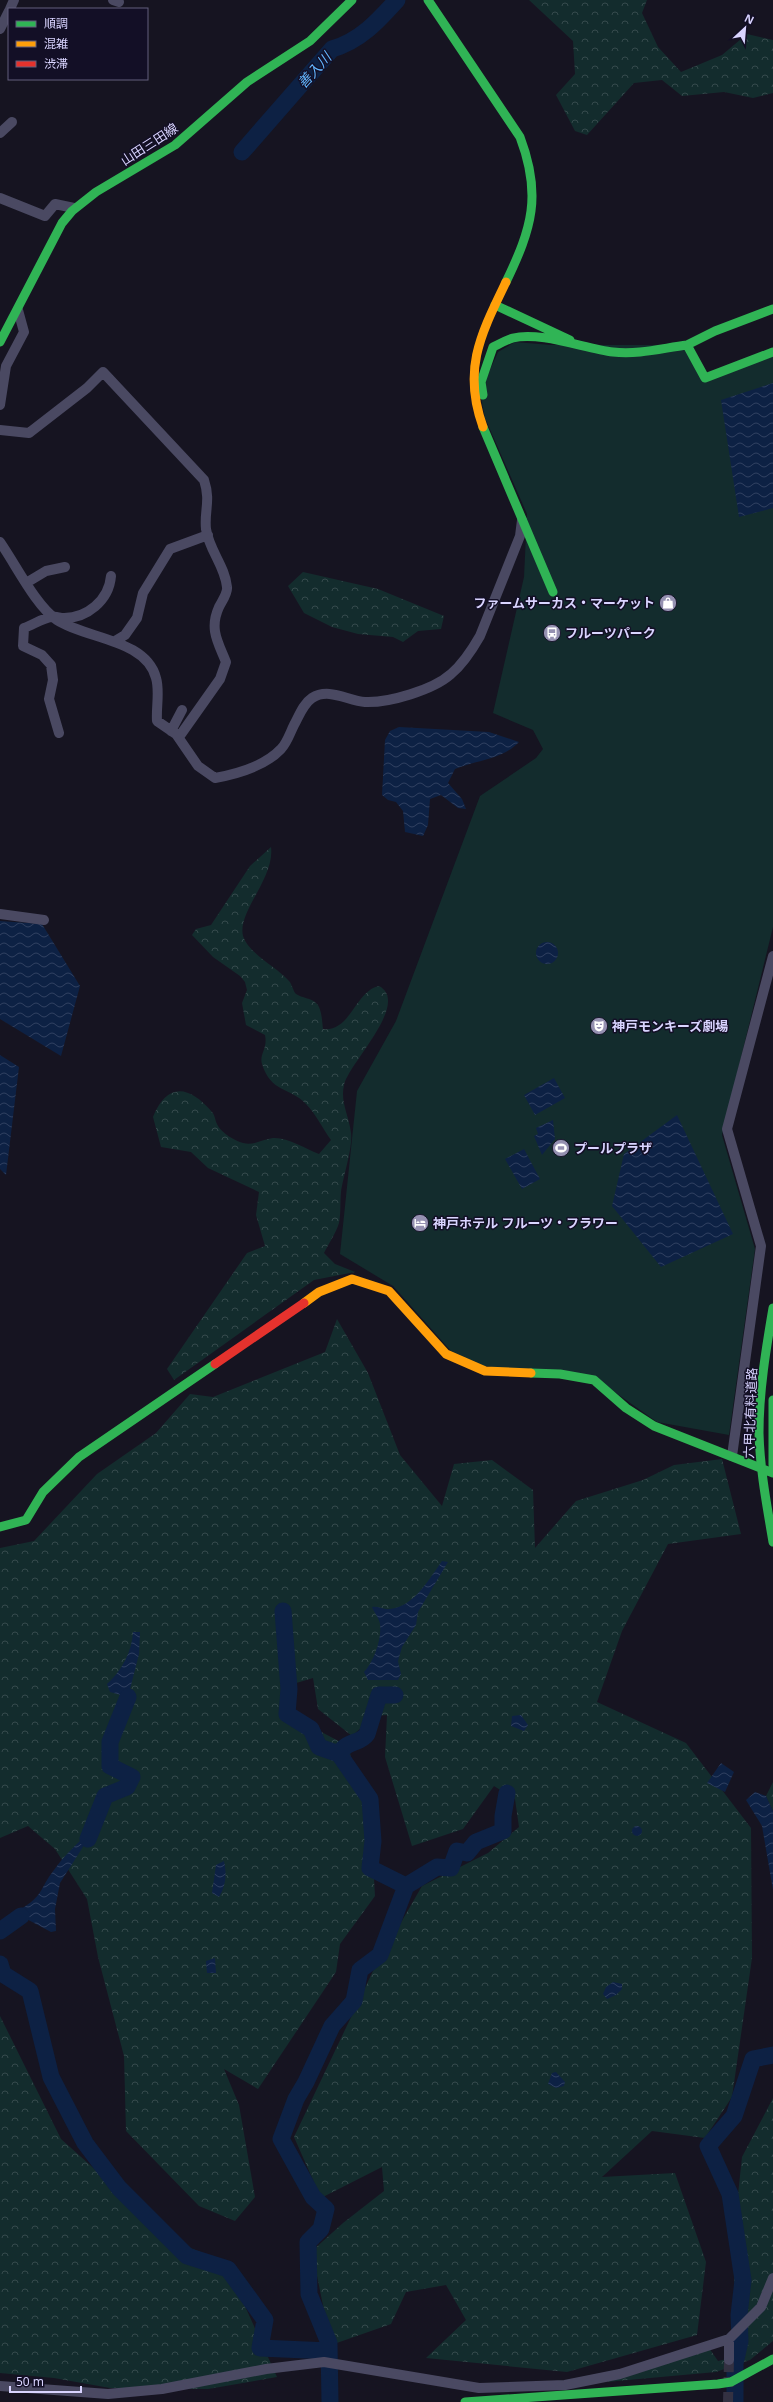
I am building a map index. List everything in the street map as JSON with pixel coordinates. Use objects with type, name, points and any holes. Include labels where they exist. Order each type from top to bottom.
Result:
[{"type":"main road","name":"山田三田線","points":[[0,342],[62,224],[74,208],[109,184],[181,142],[248,81],[294,53],[314,38],[352,0]]},
{"type":"main road","points":[[428,0],[520,137],[529,156],[534,180],[534,204],[529,229],[521,252],[479,340],[472,371],[475,401],[492,446],[553,592]]},
{"type":"main road","points":[[495,305],[577,343]]},
{"type":"main road","points":[[687,345],[715,331],[771,309]]},
{"type":"main road","points":[[492,446],[481,382],[485,365],[493,348],[513,338],[526,337],[577,343],[613,352],[639,352],[719,340],[773,319]]},
{"type":"main road","points":[[687,345],[705,378],[773,352]]},
{"type":"main road","points":[[0,1527],[26,1520],[43,1492],[79,1457],[319,1292],[352,1279],[389,1291],[412,1314],[446,1354],[484,1371],[560,1374],[594,1380],[626,1408],[654,1426],[773,1473]]},
{"type":"main road","name":"六甲北有料道路","points":[[773,1308],[765,1353],[761,1397],[760,1450],[773,1542]]},
{"type":"main road","name":"六甲北有料道路","points":[[773,1400],[773,1465]]},
{"type":"main road","points":[[465,2402],[718,2384],[731,2382],[773,2359]]},
{"type":"street","points":[[0,29],[8,12]]},
{"type":"street","points":[[0,133],[12,122]]},
{"type":"street","points":[[0,198],[45,216],[55,204],[74,208]]},
{"type":"street","points":[[0,405],[6,366],[24,332],[18,310]]},
{"type":"street","points":[[0,430],[29,433],[87,388],[103,372],[204,480],[209,495],[206,528],[222,566],[228,589],[217,611],[213,631],[226,662],[220,679],[175,734]]},
{"type":"street","points":[[0,542],[17,566],[26,583],[53,617],[86,634],[114,641],[141,657],[156,677],[156,720],[175,734],[198,766],[215,778],[229,775],[269,758],[282,749],[306,702],[313,697],[327,693],[364,702],[384,701],[421,690],[450,675],[471,651],[480,636],[520,536],[522,519]]},
{"type":"street","points":[[114,641],[125,635],[137,618],[143,593],[170,549],[208,535]]},
{"type":"street","points":[[26,583],[46,571],[66,567]]},
{"type":"street","points":[[59,733],[49,699],[53,680],[51,665],[42,655],[23,646],[24,628],[53,617],[63,619],[91,610],[100,603],[110,586],[110,576]]},
{"type":"street","points":[[175,734],[182,710]]},
{"type":"street","points":[[0,914],[44,920]]},
{"type":"street","points":[[736,1458],[761,1246],[727,1129],[773,956]]},
{"type":"street","points":[[0,2386],[108,2394],[162,2389],[266,2369],[324,2362],[352,2365],[479,2388],[565,2385],[620,2374],[729,2339],[761,2307],[773,2278]]},
{"type":"street","points":[[729,2339],[729,2360]]},
{"type":"green space","points":[[529,0],[647,0],[642,13],[658,47],[681,72],[722,55],[747,34],[773,40],[773,93],[753,98],[724,92],[682,96],[662,80],[634,83],[587,135],[575,131],[556,95],[575,74],[573,41]]},
{"type":"green space","points":[[515,342],[551,345],[687,345],[705,380],[773,355],[773,927],[722,1135],[755,1249],[729,1435],[657,1422],[595,1378],[484,1366],[451,1351],[393,1286],[340,1254],[357,1091],[396,1021],[480,796],[536,758],[543,749],[533,730],[493,713],[524,577],[527,514],[485,418],[480,392],[498,352]]},
{"type":"green space","points":[[303,572],[378,589],[444,616],[441,629],[418,631],[403,642],[393,637],[358,634],[332,627],[304,613],[288,586]]},
{"type":"green space","points":[[271,847],[271,859],[267,871],[245,916],[243,936],[246,943],[289,981],[296,994],[312,1000],[318,1005],[321,1012],[323,1029],[332,1028],[340,1024],[347,1018],[364,995],[371,989],[379,986],[387,994],[388,1006],[383,1019],[348,1075],[344,1085],[343,1097],[351,1133],[351,1146],[341,1192],[339,1223],[324,1253],[335,1264],[355,1272],[314,1280],[174,1380],[167,1369],[247,1253],[265,1246],[256,1215],[259,1192],[208,1168],[191,1152],[161,1147],[153,1117],[159,1106],[165,1098],[172,1093],[179,1091],[187,1092],[195,1096],[212,1112],[218,1126],[222,1131],[233,1139],[247,1144],[278,1138],[290,1141],[319,1154],[331,1140],[310,1108],[300,1099],[276,1085],[270,1080],[266,1073],[261,1060],[266,1040],[265,1035],[246,1025],[242,1003],[247,990],[245,982],[240,976],[213,957],[192,935],[196,929],[211,925],[250,866]]},
{"type":"green space","points":[[337,1319],[368,1373],[400,1455],[442,1506],[454,1464],[492,1460],[533,1490],[535,1548],[576,1501],[643,1480],[674,1465],[722,1459],[741,1534],[668,1544],[622,1631],[597,1702],[686,1743],[751,1828],[752,1958],[732,2097],[705,2138],[652,2131],[602,2177],[675,2173],[706,2262],[697,2335],[567,2372],[426,2358],[466,2320],[446,2285],[406,2292],[391,2324],[331,2345],[312,2251],[343,2223],[384,2191],[382,2167],[321,2198],[294,2137],[373,1971],[422,1886],[488,1853],[519,1827],[515,1799],[494,1786],[463,1829],[412,1846],[385,1757],[387,1715],[374,1716],[352,1736],[318,1709],[313,1678],[293,1684],[293,1717],[348,1746],[371,1829],[375,1896],[340,1944],[336,1972],[258,2089],[224,2069],[239,2105],[255,2197],[235,2221],[199,2206],[126,2131],[124,2056],[98,1957],[87,1899],[55,1849],[28,1826],[0,1838],[0,1548],[34,1541],[97,1474],[156,1433],[190,1394],[213,1397],[325,1352]]},
{"type":"green space","points":[[773,1782],[773,1811],[766,1796]]},
{"type":"green space","points":[[0,2016],[61,2139],[176,2242],[225,2262],[277,2377],[208,2389],[110,2388],[54,2378],[0,2373]]},
{"type":"green space","points":[[773,2098],[773,2341],[750,2360],[716,2372],[606,2382],[709,2348],[718,2361],[744,2355],[748,2313],[734,2309],[734,2232],[742,2157]]},
{"type":"water","points":[[773,383],[773,508],[739,517],[721,400]]},
{"type":"water","points":[[399,727],[489,732],[519,742],[505,753],[455,769],[448,783],[462,799],[466,809],[458,808],[441,795],[430,799],[428,825],[423,836],[405,832],[403,811],[396,802],[388,800],[382,795],[385,740],[390,731]]},
{"type":"water","points":[[0,921],[42,924],[80,986],[61,1056],[0,1019]]},
{"type":"water","points":[[547,942],[555,945],[558,953],[555,961],[547,964],[539,961],[536,953],[539,945]]},
{"type":"water","points":[[0,1055],[19,1067],[6,1175],[0,1169]]},
{"type":"water","points":[[554,1078],[565,1098],[535,1115],[524,1095]]},
{"type":"water","points":[[677,1115],[733,1234],[661,1267],[612,1206],[624,1154]]},
{"type":"water","points":[[553,1120],[555,1139],[542,1155],[534,1136],[538,1134],[536,1128]]},
{"type":"water","points":[[524,1149],[540,1179],[522,1189],[505,1159]]},
{"type":"water","points":[[442,1561],[448,1562],[418,1612],[416,1625],[402,1647],[398,1661],[401,1674],[398,1680],[368,1680],[364,1672],[371,1662],[380,1636],[380,1624],[372,1607],[390,1609],[399,1607],[414,1598]]},
{"type":"water","points":[[133,1632],[140,1632],[139,1654],[128,1697],[110,1692],[107,1684],[122,1667],[131,1646]]},
{"type":"water","points":[[521,1715],[528,1725],[524,1731],[511,1726],[512,1716]]},
{"type":"water","points":[[721,1763],[734,1772],[725,1792],[707,1783]]},
{"type":"water","points":[[755,1792],[766,1796],[773,1811],[773,1890],[762,1826],[746,1800]]},
{"type":"water","points":[[635,1826],[639,1826],[641,1827],[641,1835],[635,1836],[632,1833],[632,1829]]},
{"type":"water","points":[[86,1835],[88,1839],[60,1883],[55,1909],[56,1931],[51,1932],[21,1916],[19,1910],[33,1901],[58,1865]]},
{"type":"water","points":[[224,1861],[225,1880],[219,1897],[212,1893],[216,1865]]},
{"type":"water","points":[[215,1958],[216,1973],[207,1973],[206,1961]]},
{"type":"water","points":[[613,1982],[622,1984],[622,1989],[616,1995],[607,1999],[603,1994],[606,1987]]},
{"type":"water","points":[[556,2072],[565,2082],[564,2086],[556,2088],[548,2084],[552,2073]]},
{"type":"waterway","name":"善入川","points":[[242,152],[332,49],[360,36],[397,0]]},
{"type":"waterway","points":[[283,1611],[289,1689],[287,1714],[311,1729],[319,1747],[339,1754],[370,1799],[373,1841],[370,1868],[406,1886],[380,1955],[360,1970],[354,2001],[332,2026],[306,2082],[296,2099],[281,2139],[313,2197],[326,2209],[321,2229],[308,2242],[309,2294],[329,2343],[330,2402]]},
{"type":"waterway","points":[[339,1754],[346,1746],[361,1740],[367,1734],[379,1695],[395,1695]]},
{"type":"waterway","points":[[88,1839],[105,1796],[127,1787],[132,1777],[110,1766],[110,1742],[128,1697]]},
{"type":"waterway","points":[[406,1886],[437,1867],[451,1868],[457,1851],[467,1853],[476,1842],[503,1831],[503,1816],[507,1793]]},
{"type":"waterway","points":[[0,1931],[21,1916]]},
{"type":"waterway","points":[[0,1964],[3,1974],[30,1991],[51,2077],[85,2143],[119,2188],[187,2256],[228,2269],[265,2320],[260,2348],[329,2351]]},
{"type":"waterway","points":[[735,2402],[735,2363],[740,2341],[739,2315],[743,2280],[730,2194],[708,2146],[734,2116],[753,2059],[773,2055]]},
{"type":"tunnel","points":[[728,2402],[729,2360]]},
{"type":"traffic: fast","points":[[0,342],[62,223],[72,211],[96,192],[175,145],[247,82],[310,41],[352,0]]},
{"type":"traffic: fast","points":[[428,0],[520,137],[527,158],[531,177],[531,211],[528,228],[506,282]]},
{"type":"traffic: fast","points":[[495,305],[570,340]]},
{"type":"traffic: fast","points":[[687,345],[715,331],[773,309]]},
{"type":"traffic: fast","points":[[483,395],[481,382],[493,347],[513,338],[524,336],[563,341],[622,353],[641,352],[687,345],[705,378],[773,352]]},
{"type":"traffic: fast","points":[[483,427],[553,592]]},
{"type":"traffic: fast","points":[[773,1308],[765,1354],[759,1417],[762,1474],[773,1542]]},
{"type":"traffic: fast","points":[[0,1527],[26,1520],[43,1492],[79,1457],[215,1364]]},
{"type":"traffic: fast","points":[[531,1373],[560,1374],[594,1380],[626,1408],[654,1426],[773,1473]]},
{"type":"traffic: fast","points":[[773,1400],[773,1465]]},
{"type":"traffic: fast","points":[[465,2402],[718,2384],[731,2382],[773,2359]]},
{"type":"traffic: slow","points":[[483,427],[477,406],[474,387],[474,369],[482,335],[506,282]]},
{"type":"traffic: slow","points":[[304,1303],[319,1292],[352,1279],[389,1291],[446,1354],[485,1371],[531,1373]]},
{"type":"traffic: jam","points":[[215,1364],[304,1303]]},
{"type":"place","name":"ファームサーカス・マーケット","points":[[668,603]]},
{"type":"place","name":"フルーツパーク","points":[[552,633]]},
{"type":"place","name":"神戸モンキーズ劇場","points":[[599,1026]]},
{"type":"place","name":"プールプラザ","points":[[561,1148]]},
{"type":"place","name":"神戸ホテル フルーツ・フラワー","points":[[420,1223]]}]
